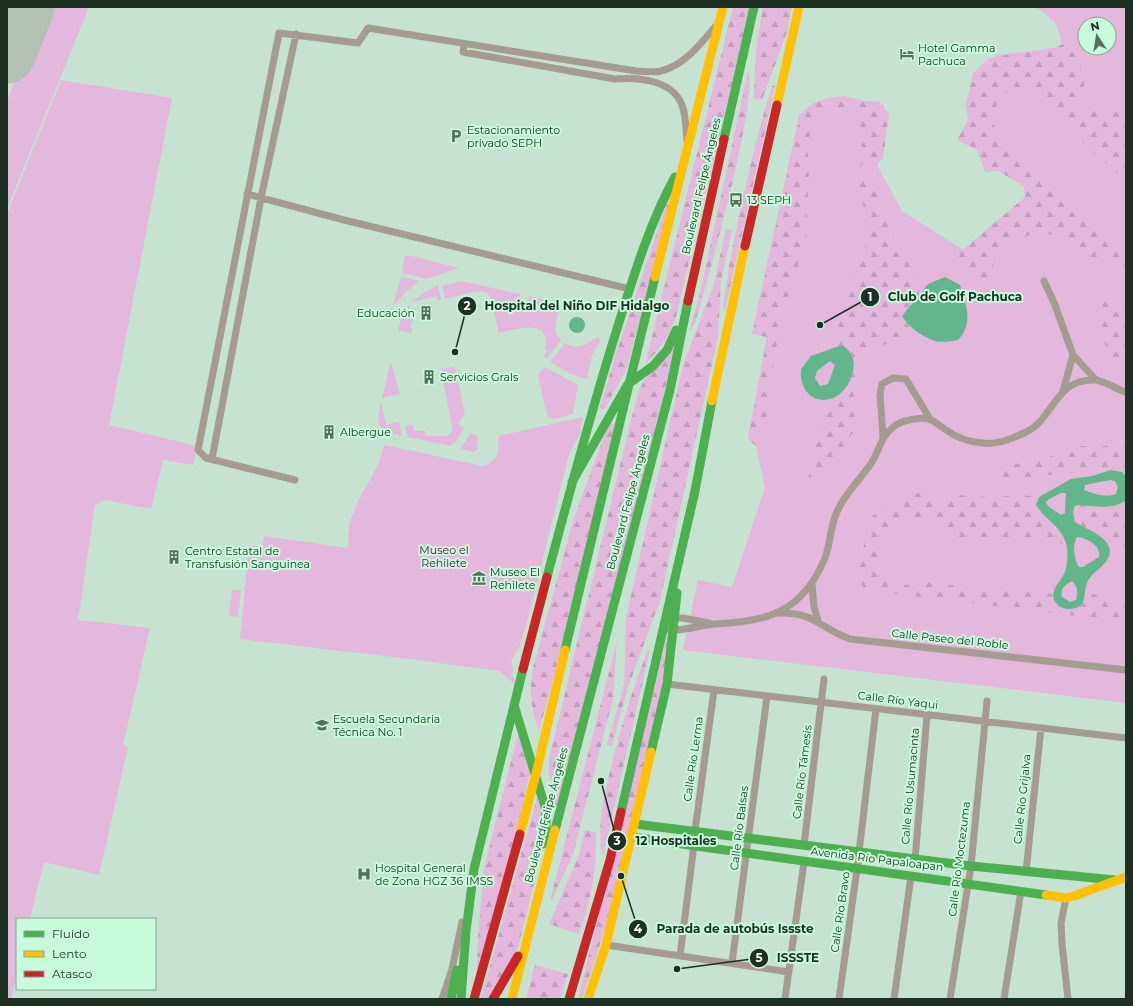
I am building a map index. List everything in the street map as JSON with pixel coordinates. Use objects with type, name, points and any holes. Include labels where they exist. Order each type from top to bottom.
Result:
[{"type":"main road","points":[[474,999],[536,774],[628,384],[723,7]]},
{"type":"main road","name":"Boulevard Felipe Ángeles","points":[[512,999],[670,390],[693,274],[754,7]]},
{"type":"main road","points":[[588,999],[606,945],[667,684],[674,630],[671,618],[678,567],[695,491],[725,336],[799,7]]},
{"type":"main road","points":[[461,999],[466,931],[474,869],[514,705],[572,482],[591,412],[635,271],[665,195],[683,162]]},
{"type":"main road","points":[[572,482],[628,384],[653,366],[667,350],[675,334],[686,288],[693,274]]},
{"type":"main road","points":[[569,999],[610,860],[664,630],[671,618]]},
{"type":"main road","points":[[514,705],[546,810],[546,828],[536,875],[535,907]]},
{"type":"main road","name":"Avenida Río Papaloapan","points":[[635,824],[915,860],[1116,880]]},
{"type":"main road","name":"Avenida Río Papaloapan","points":[[632,837],[747,852],[804,862],[968,883],[1066,898],[1084,895],[1126,877]]},
{"type":"main road","points":[[450,999],[466,931]]},
{"type":"main road","points":[[492,999],[524,948]]},
{"type":"street","points":[[464,48],[636,71],[660,71],[680,63],[700,45],[718,24]]},
{"type":"street","points":[[295,480],[206,458],[198,450],[279,33],[358,43],[368,28],[615,79],[639,78],[661,85],[676,94],[683,108],[687,147]]},
{"type":"street","points":[[212,459],[261,198],[296,34]]},
{"type":"street","points":[[247,194],[630,289]]},
{"type":"street","points":[[1044,281],[1055,305],[1073,354],[1096,380],[1126,392]]},
{"type":"street","points":[[230,287],[243,291]]},
{"type":"street","points":[[664,630],[674,630],[713,624],[740,623],[778,613],[812,584],[825,557],[835,518],[844,498],[877,454],[882,437],[880,394],[882,384],[893,378],[906,379],[930,419],[964,440],[984,444],[1001,442],[1028,432],[1044,418],[1063,391],[1073,354]]},
{"type":"street","points":[[1063,391],[1079,383],[1096,380]]},
{"type":"street","points":[[882,437],[897,424],[914,419],[930,419]]},
{"type":"street","points":[[812,584],[814,606],[818,621]]},
{"type":"street","name":"Calle Paseo del Roble","points":[[778,613],[794,613],[807,616],[818,621],[835,634],[850,639],[1126,670]]},
{"type":"street","points":[[671,618],[713,624]]},
{"type":"street","name":"Calle Río Támesis","points":[[804,845],[824,678]]},
{"type":"street","name":"Calle Río Yaqui","points":[[667,684],[1126,738]]},
{"type":"street","name":"Calle Río Lerma","points":[[695,832],[714,690]]},
{"type":"street","name":"Calle Río Balsas","points":[[732,963],[767,696]]},
{"type":"street","name":"Calle Río Moctezuma","points":[[950,999],[971,866],[987,701]]},
{"type":"street","name":"Calle Río Bravo","points":[[839,999],[858,869],[876,709]]},
{"type":"street","name":"Calle Río Usumacinta","points":[[915,860],[927,715]]},
{"type":"street","name":"Calle Río Grijalva","points":[[1026,872],[1041,728]]},
{"type":"street","points":[[680,956],[694,845]]},
{"type":"street","points":[[785,999],[804,862]]},
{"type":"street","points":[[442,999],[452,969],[474,869]]},
{"type":"street","points":[[894,999],[911,876]]},
{"type":"street","points":[[1004,999],[1021,891]]},
{"type":"street","points":[[1066,898],[1061,923],[1068,999]]},
{"type":"street","points":[[606,945],[789,972]]},
{"type":"green space","points":[[44,7],[89,7],[7,209],[7,101]]},
{"type":"green space","points":[[733,7],[750,7],[676,317],[665,341],[645,365]]},
{"type":"green space","points":[[763,7],[792,7],[787,32],[762,100],[754,98],[756,52]]},
{"type":"green space","points":[[1035,7],[1126,7],[1126,703],[683,650],[698,580],[732,587],[765,487],[756,446],[748,439],[767,337],[752,334],[799,115],[825,100],[879,117],[878,167],[902,211],[965,251],[1029,196],[1027,184],[985,161],[989,74],[996,55],[1062,48],[1057,27],[1052,19]]},
{"type":"green space","points":[[1070,40],[1079,60],[1084,82],[1080,110],[1126,108],[1126,182],[1074,134],[1065,118],[1049,98],[1015,88],[998,97],[993,124],[1021,161],[1049,179],[1086,219],[1126,258],[1126,272],[1106,260],[1095,263],[1058,235],[1034,233],[1011,243],[997,256],[985,287],[956,264],[958,254],[1025,197],[1024,186],[998,171],[985,172],[977,150],[957,140],[968,120],[966,105],[973,73],[989,58],[1057,47]]},
{"type":"green space","points":[[748,71],[750,87],[746,115],[730,192],[710,272],[695,323],[689,332],[700,293]]},
{"type":"green space","points":[[61,80],[172,98],[109,425],[197,446],[193,465],[163,460],[151,509],[105,500],[95,505],[78,620],[150,628],[123,745],[128,747],[99,875],[44,862],[30,918],[16,918],[16,978],[11,999],[7,999],[7,214]]},
{"type":"green space","points":[[772,86],[775,86],[725,310],[723,309],[729,267],[737,226],[756,142]]},
{"type":"green space","points":[[844,96],[865,101],[880,102],[889,114],[883,158],[874,167],[865,159],[861,166],[879,197],[885,221],[919,283],[919,296],[911,304],[906,323],[912,328],[904,341],[886,344],[871,350],[856,365],[853,402],[855,429],[847,442],[828,465],[822,476],[808,480],[818,434],[833,398],[848,385],[851,353],[842,345],[834,347],[839,324],[867,239],[864,208],[854,170],[863,142],[859,113],[839,108],[819,114],[807,142],[809,168],[806,240],[786,304],[775,352],[767,414],[756,446],[748,439],[767,337],[752,334],[800,117],[804,111],[814,103],[825,99]]},
{"type":"green space","points":[[667,203],[671,205],[626,370],[604,410],[600,408],[617,350]]},
{"type":"green space","points":[[726,229],[732,230],[721,281],[718,337],[660,601],[628,687],[612,746],[607,745],[624,685],[626,618],[683,365],[714,284]]},
{"type":"green space","points":[[407,255],[459,268],[426,279],[402,273],[405,256]]},
{"type":"green space","points":[[401,277],[419,281],[393,306]]},
{"type":"green space","points":[[461,281],[520,294],[521,301],[527,302],[529,296],[558,303],[559,308],[555,326],[557,335],[561,340],[547,358],[544,356],[548,351],[545,349],[546,339],[543,332],[538,329],[523,328],[499,333],[493,305],[486,293],[473,292],[445,299],[442,286]]},
{"type":"green space","points":[[438,285],[441,299],[438,300],[437,296],[412,302],[425,292]]},
{"type":"green space","points":[[1106,300],[1126,307],[1126,359],[1109,357],[1099,322],[1099,315]]},
{"type":"green space","points":[[409,304],[413,323],[410,323],[412,333],[398,330],[401,318]]},
{"type":"green space","points":[[599,337],[600,342],[592,355],[587,379],[571,374],[550,362],[565,343],[578,347],[585,345]]},
{"type":"green space","points":[[674,346],[669,373],[556,815],[549,772],[549,759],[630,424],[639,390],[647,376]]},
{"type":"green space","points":[[391,363],[400,394],[382,398],[390,364]]},
{"type":"green space","points":[[455,367],[465,414],[458,424],[464,428],[455,443],[450,446],[408,437],[405,426],[413,424],[415,431],[425,431],[426,436],[447,436],[453,431],[441,369]]},
{"type":"green space","points":[[545,367],[578,385],[573,414],[553,419],[547,416],[538,375]]},
{"type":"green space","points":[[381,402],[386,425],[399,422],[402,436],[388,432],[380,426],[378,417]]},
{"type":"green space","name":"Museo el Rehilete","points":[[583,417],[579,436],[569,454],[526,626],[519,648],[511,661],[513,668],[511,676],[518,680],[522,704],[517,686],[499,671],[240,639],[249,545],[262,547],[264,536],[348,548],[349,526],[353,513],[377,465],[384,445],[482,466],[492,462],[495,459],[498,451],[499,436]]},
{"type":"green space","points":[[609,423],[615,424],[567,628],[539,731],[534,715],[532,700],[531,684],[533,668],[573,521]]},
{"type":"green space","points":[[471,433],[477,436],[478,449],[474,452],[460,449]]},
{"type":"green space","points":[[1078,446],[1126,446],[1126,471],[1082,472],[1003,479],[1004,466],[1043,459]]},
{"type":"green space","points":[[924,493],[930,500],[955,495],[992,497],[1022,495],[1039,497],[1036,505],[1061,532],[1066,545],[1045,538],[953,539],[943,527],[934,520],[922,518],[913,519],[899,526],[893,531],[887,537],[879,551],[877,569],[885,577],[913,587],[930,582],[947,584],[965,589],[1028,587],[1043,593],[1053,594],[1057,604],[1063,608],[1081,606],[1090,594],[1126,598],[1126,622],[864,590],[857,572],[871,517],[907,494]]},
{"type":"green space","points":[[1077,505],[1126,507],[1126,550],[1108,546],[1104,539],[1075,522],[1073,514],[1074,507]]},
{"type":"green space","points":[[232,590],[241,591],[238,617],[229,616]]},
{"type":"green space","points":[[668,633],[665,684],[614,901],[582,999],[578,999]]},
{"type":"green space","points":[[617,641],[613,699],[573,854],[552,900],[550,901]]},
{"type":"green space","points":[[648,650],[650,650],[603,856],[600,835],[605,792],[622,725]]},
{"type":"green space","points":[[519,730],[533,754],[524,802],[476,987],[479,923],[484,868]]},
{"type":"green space","points":[[540,787],[547,832],[518,948],[490,999],[481,999]]},
{"type":"green space","points":[[585,830],[596,833],[596,846],[590,897],[579,934],[549,924],[579,855]]},
{"type":"green space","points":[[535,965],[568,974],[560,999],[526,999]]},
{"type":"shaded area","points":[[945,277],[960,285],[966,307],[967,320],[963,334],[958,340],[938,342],[916,331],[902,316],[928,284]]},
{"type":"shaded area","points":[[577,317],[584,322],[585,325],[580,332],[577,333],[570,328],[569,325],[574,318]]},
{"type":"shaded area","points":[[842,345],[850,353],[854,366],[851,379],[843,391],[838,395],[826,400],[819,400],[808,394],[802,383],[801,369],[811,356]],"holes":[[[830,361],[835,365],[828,384],[820,386],[815,378],[817,371]]]},
{"type":"shaded area","points":[[1111,470],[1122,472],[1126,477],[1126,500],[1115,505],[1103,507],[1077,505],[1074,507],[1073,514],[1075,522],[1096,533],[1108,544],[1110,550],[1109,557],[1088,580],[1082,604],[1075,608],[1065,609],[1060,607],[1055,601],[1053,593],[1064,574],[1066,567],[1066,543],[1057,527],[1036,505],[1039,497],[1071,479],[1092,476]],"holes":[[[1110,480],[1115,481],[1118,487],[1116,494],[1105,496],[1084,490],[1085,485]],[[1061,493],[1066,493],[1065,513],[1061,515],[1048,506],[1046,502]],[[1077,537],[1092,543],[1098,549],[1099,557],[1083,567],[1079,567],[1074,552],[1075,540]],[[1072,581],[1074,583],[1077,592],[1076,600],[1070,602],[1062,597],[1062,591],[1065,585]]]},
{"type":"runway","points":[[7,55],[26,7]]},
{"type":"traffic: fast","points":[[724,139],[754,7]]},
{"type":"traffic: fast","points":[[547,577],[589,422],[629,290],[649,232],[675,177]]},
{"type":"traffic: fast","points":[[565,650],[655,277]]},
{"type":"traffic: fast","points":[[555,830],[670,390],[688,301]]},
{"type":"traffic: fast","points":[[572,482],[628,384],[653,366],[667,350],[676,330]]},
{"type":"traffic: fast","points":[[621,812],[695,491],[712,401]]},
{"type":"traffic: fast","points":[[651,752],[667,684],[677,593]]},
{"type":"traffic: fast","points":[[461,999],[466,931],[474,869],[523,669]]},
{"type":"traffic: fast","points":[[514,705],[546,810],[546,828],[543,844]]},
{"type":"traffic: fast","points":[[635,824],[971,866],[1115,880]]},
{"type":"traffic: fast","points":[[632,837],[1046,895]]},
{"type":"traffic: fast","points":[[451,999],[457,970]]},
{"type":"traffic: slow","points":[[655,277],[723,7]]},
{"type":"traffic: slow","points":[[777,105],[799,7]]},
{"type":"traffic: slow","points":[[712,401],[745,246]]},
{"type":"traffic: slow","points":[[520,834],[536,774],[565,650]]},
{"type":"traffic: slow","points":[[588,999],[606,945],[651,752]]},
{"type":"traffic: slow","points":[[512,999],[555,830]]},
{"type":"traffic: slow","points":[[1046,895],[1066,898],[1126,877]]},
{"type":"traffic: jam","points":[[745,246],[777,105]]},
{"type":"traffic: jam","points":[[688,301],[724,139]]},
{"type":"traffic: jam","points":[[523,669],[547,577]]},
{"type":"traffic: jam","points":[[569,999],[610,860],[621,812]]},
{"type":"traffic: jam","points":[[474,999],[520,834]]},
{"type":"traffic: jam","points":[[493,999],[518,956]]},
{"type":"place","name":"Hotel Gamma Pachuca","points":[[907,54]]},
{"type":"place","name":"Estacionamiento privado SEPH","points":[[456,136]]},
{"type":"place","name":"13 SEPH","points":[[736,200]]},
{"type":"place","name":"Educación","points":[[426,313]]},
{"type":"place","name":"Club de Golf Pachuca","points":[[820,325]]},
{"type":"place","name":"Hospital del Niño DIF Hidalgo","points":[[455,352]]},
{"type":"place","name":"Servicios Grals","points":[[429,377]]},
{"type":"place","name":"Albergue","points":[[329,432]]},
{"type":"place","name":"Centro Estatal de Transfusión Sanguinea","points":[[174,557]]},
{"type":"place","name":"Museo El Rehilete","points":[[479,578]]},
{"type":"place","name":"Escuela Secundaria Técnica No. 1","points":[[322,725]]},
{"type":"place","name":"12 Hospitales","points":[[601,781]]},
{"type":"place","name":"Hospital General de Zona HGZ 36 IMSS","points":[[364,874]]},
{"type":"place","name":"Parada de autobús Issste","points":[[621,876]]},
{"type":"place","name":"ISSSTE","points":[[677,969]]}]
